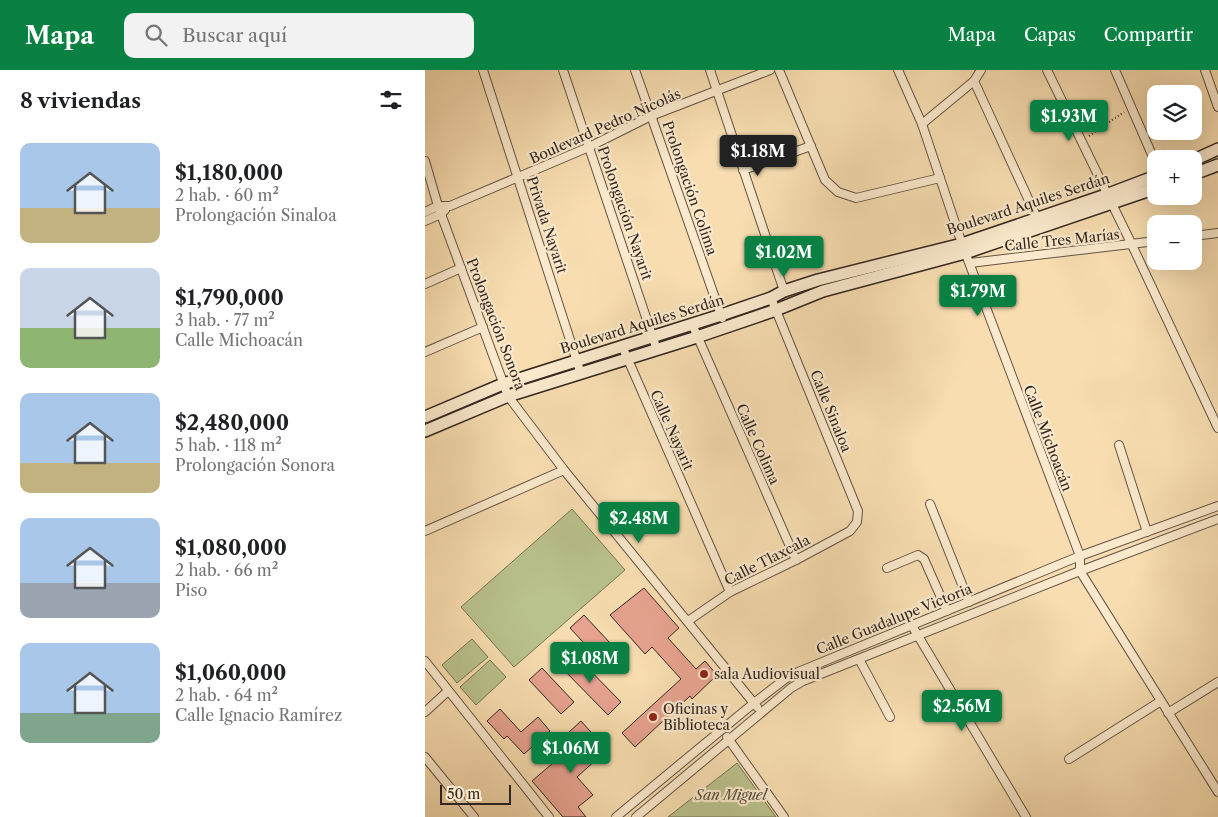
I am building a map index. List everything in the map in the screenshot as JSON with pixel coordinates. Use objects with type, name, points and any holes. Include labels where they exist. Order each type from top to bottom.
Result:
[{"type":"street","name":"Privada Nayarit","points":[[483,70],[581,374]]},
{"type":"street","name":"Prolongación Nayarit","points":[[563,70],[657,350]]},
{"type":"street","name":"Prolongación Colima","points":[[635,70],[725,328]]},
{"type":"street","points":[[710,70],[784,291]]},
{"type":"street","name":"Boulevard Pedro Nicolás","points":[[425,212],[440,210],[450,206],[589,147],[651,116],[770,70]]},
{"type":"street","points":[[779,70],[825,180],[838,192],[856,198],[940,178]]},
{"type":"street","name":"Calle Michoacán","points":[[898,70],[921,124],[965,253],[1080,556],[1080,571]]},
{"type":"street","points":[[921,124],[974,81],[981,70]]},
{"type":"street","points":[[1047,70],[1218,428]]},
{"type":"street","points":[[1115,70],[1150,150]]},
{"type":"street","points":[[1205,70],[1218,107]]},
{"type":"street","points":[[974,81],[1037,218]]},
{"type":"street","points":[[743,170],[811,146]]},
{"type":"street","points":[[1202,157],[1218,150]]},
{"type":"street","name":"Prolongación Sonora","points":[[425,162],[440,210],[508,396],[564,470],[762,712]]},
{"type":"street","points":[[1202,171],[1218,165]]},
{"type":"street","name":"Boulevard Aquiles Serdán","points":[[425,431],[508,396],[725,328],[823,291],[965,253],[1109,199],[1147,180]]},
{"type":"street","name":"Boulevard Aquiles Serdán","points":[[425,417],[503,384],[721,315],[817,280],[965,253],[1037,218],[1147,190]]},
{"type":"street","name":"Boulevard Pedro Nicolás","points":[[425,221],[440,210]]},
{"type":"street","points":[[1202,235],[1218,233]]},
{"type":"street","name":"Calle Tres Marías","points":[[965,253],[1147,243]]},
{"type":"street","points":[[425,284],[461,268]]},
{"type":"street","name":"Calle Sinaloa","points":[[771,298],[858,511],[857,522]]},
{"type":"street","name":"Calle Colima","points":[[692,324],[796,560]]},
{"type":"street","points":[[425,352],[483,327]]},
{"type":"street","name":"Calle Nayarit","points":[[622,346],[730,592]]},
{"type":"street","points":[[1119,445],[1147,532]]},
{"type":"street","points":[[425,531],[564,470]]},
{"type":"street","points":[[930,504],[969,602]]},
{"type":"street","name":"Calle Guadalupe Victoria","points":[[616,817],[754,703],[785,679],[798,672],[1080,556],[1218,506]]},
{"type":"street","name":"Calle Guadalupe Victoria","points":[[636,817],[791,688],[918,635],[1218,518]]},
{"type":"street","name":"Calle Tlaxcala","points":[[688,622],[730,592],[850,531],[857,522]]},
{"type":"street","points":[[887,568],[918,555],[924,559],[947,611]]},
{"type":"street","points":[[1080,571],[1218,792]]},
{"type":"street","points":[[911,624],[1027,817]]},
{"type":"street","points":[[859,659],[890,718]]},
{"type":"street","points":[[425,661],[547,816]]},
{"type":"street","points":[[1168,713],[1218,682]]},
{"type":"street","points":[[425,712],[448,691]]},
{"type":"street","points":[[1069,758],[1161,701]]},
{"type":"street","points":[[721,730],[784,817]]},
{"type":"street","points":[[425,757],[474,817]]},
{"type":"path","points":[[1081,142],[1132,107]]},
{"type":"green space","points":[[572,509],[625,570],[514,667],[461,607]]},
{"type":"green space","points":[[472,639],[488,657],[457,683],[442,665]]},
{"type":"green space","points":[[490,660],[506,677],[476,705],[460,687]]},
{"type":"green space","name":"San Miguel","points":[[737,763],[776,817],[668,817]]},
{"type":"building","points":[[644,588],[679,628],[668,638],[696,669],[705,661],[717,675],[692,699],[690,696],[635,747],[622,733],[681,679],[652,647],[645,654],[610,615]]},
{"type":"building","points":[[584,615],[624,658],[610,671],[570,628]]},
{"type":"building","points":[[572,652],[621,702],[608,715],[559,665]]},
{"type":"building","points":[[542,668],[574,702],[561,714],[529,680]]},
{"type":"building","points":[[500,709],[521,732],[538,717],[550,731],[524,754],[507,736],[504,739],[487,721]]},
{"type":"building","points":[[581,721],[607,750],[577,777],[593,795],[578,807],[586,817],[563,817],[532,781],[560,757],[565,763],[581,749],[567,734]]},
{"type":"place","name":"sala Audiovisual","points":[[704,674]]},
{"type":"place","name":"Oficinas y Biblioteca","points":[[653,717]]}]
